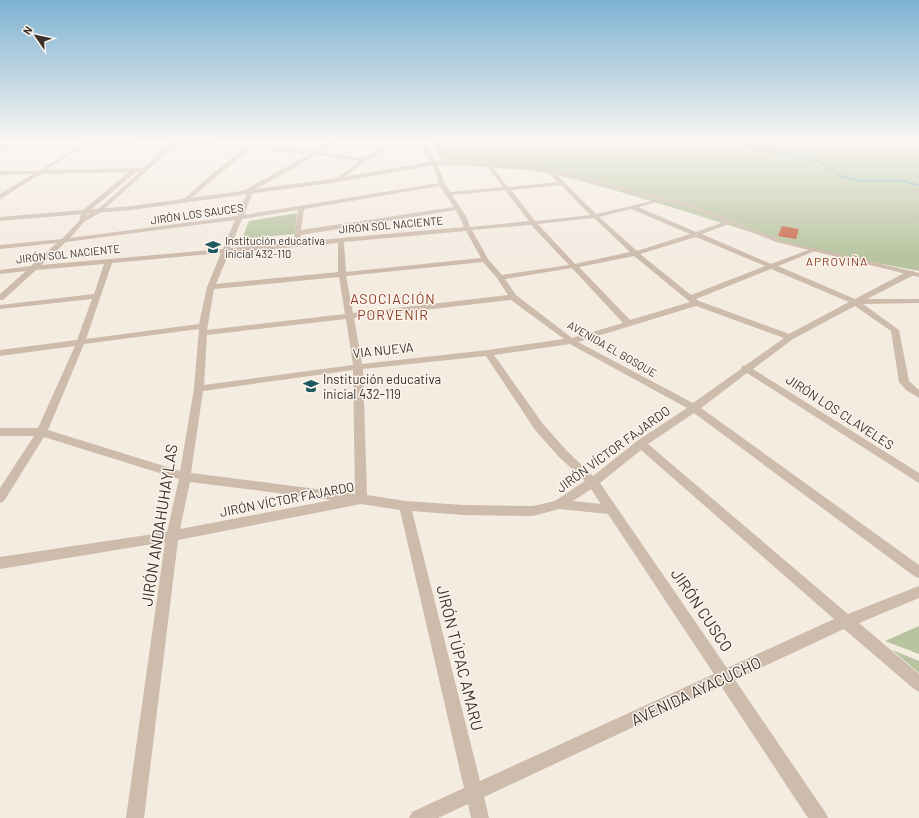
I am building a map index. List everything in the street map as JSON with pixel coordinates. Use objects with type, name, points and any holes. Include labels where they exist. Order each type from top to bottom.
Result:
[{"type":"street","points":[[0,197],[28,180]]},
{"type":"street","points":[[82,221],[84,212],[122,180]]},
{"type":"street","points":[[0,298],[64,241],[82,221],[99,211],[133,180]]},
{"type":"street","points":[[185,201],[208,180]]},
{"type":"street","name":"JIRÓN LOS SAUCES","points":[[241,194],[266,180]]},
{"type":"street","points":[[0,219],[99,211],[241,194],[337,180]]},
{"type":"street","name":"AVENIDA EL BOSQUE","points":[[441,180],[463,216],[468,229],[485,260],[500,277],[512,297],[571,341],[694,408],[919,572]]},
{"type":"street","points":[[500,180],[533,223],[628,323]]},
{"type":"street","points":[[560,180],[595,216],[635,253],[694,301],[790,337]]},
{"type":"street","points":[[589,180],[696,208],[778,241],[919,275]]},
{"type":"street","points":[[449,194],[563,183]]},
{"type":"street","name":"JIRÓN LOS SAUCES","points":[[0,247],[64,241],[240,218],[301,209],[442,184]]},
{"type":"street","name":"JIRÓN ANDAHUHAYLAS","points":[[135,818],[172,536],[185,477],[199,389],[203,329],[211,287],[250,192]]},
{"type":"street","name":"JIRÓN SOL NACIENTE","points":[[0,272],[109,261],[228,246],[295,245],[533,223],[595,216],[662,199]]},
{"type":"street","points":[[632,207],[855,302],[895,330],[904,382],[909,388],[919,395]]},
{"type":"street","points":[[298,234],[457,208]]},
{"type":"street","points":[[295,245],[301,209]]},
{"type":"street","points":[[500,277],[635,253],[697,234],[729,222]]},
{"type":"street","points":[[0,432],[42,432],[185,477],[361,499],[358,367],[342,274],[341,240]]},
{"type":"street","name":"VIA NUEVA","points":[[199,389],[358,367],[488,353],[571,341],[694,301],[813,250]]},
{"type":"street","points":[[211,287],[485,260]]},
{"type":"street","points":[[0,498],[42,432],[81,342],[109,261]]},
{"type":"street","name":"JIRÓN VÍCTOR FAJARDO","points":[[0,563],[172,536],[361,499],[405,506],[463,510],[533,511],[548,508],[559,504],[593,482],[641,444],[694,408],[745,368],[790,337],[911,273]]},
{"type":"street","points":[[0,307],[96,296]]},
{"type":"street","points":[[0,353],[81,342],[349,316],[512,297]]},
{"type":"street","points":[[855,302],[919,301]]},
{"type":"street","name":"JIRÓN CUSCO","points":[[488,353],[539,427],[563,454],[593,482],[613,510],[819,818]]},
{"type":"street","name":"JIRÓN LOS CLAVELES","points":[[745,368],[919,479]]},
{"type":"street","points":[[641,444],[919,684]]},
{"type":"street","points":[[559,504],[613,510]]},
{"type":"street","name":"JIRÓN TÚPAC AMARU","points":[[405,506],[480,818]]},
{"type":"street","name":"AVENIDA AYACUCHO","points":[[418,818],[846,622],[919,592]]},
{"type":"green space","points":[[578,180],[919,180],[919,271],[857,259],[795,244]]},
{"type":"green space","points":[[297,213],[295,234],[242,239],[249,221]]},
{"type":"green space","points":[[919,626],[919,654],[885,641]]},
{"type":"green space","points":[[892,650],[919,661],[919,673]]},
{"type":"building","points":[[782,226],[799,229],[796,239],[778,236]]},
{"type":"waterway","points":[[858,180],[902,181],[919,185]]},
{"type":"place","name":"Institución educativa inicial 432-110","points":[[213,247]]},
{"type":"place","name":"Institución educativa inicial 432-119","points":[[311,386]]},
{"type":"district","name":"APROVIÑA","points":[[837,262]]},
{"type":"district","name":"ASOCIACIÓN PORVENIR","points":[[393,308]]}]
